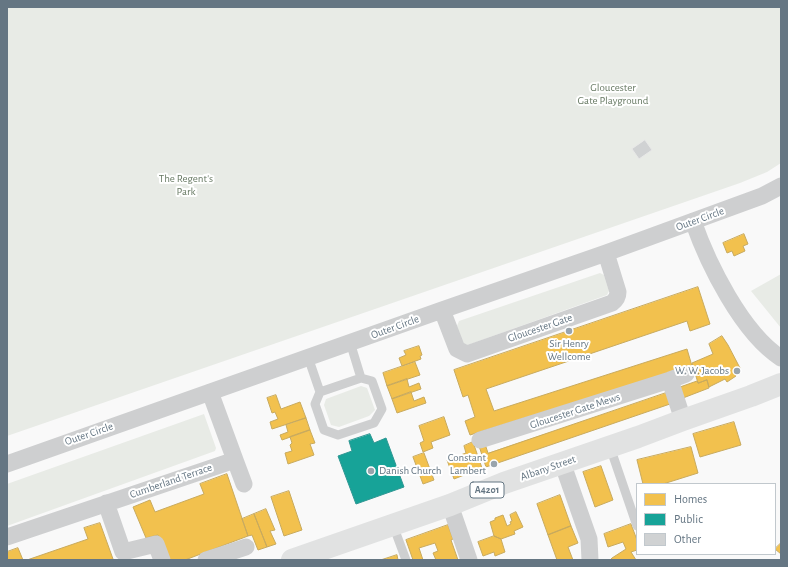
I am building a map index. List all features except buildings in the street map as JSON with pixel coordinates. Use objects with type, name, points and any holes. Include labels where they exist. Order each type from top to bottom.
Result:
[{"type":"main road","name":"Albany Street","points":[[292,560],[450,505],[504,483],[562,462],[610,447],[781,384]]},
{"type":"street","name":"Outer Circle","points":[[7,464],[606,253],[762,196],[781,186]]},
{"type":"street","points":[[693,221],[713,268],[733,304],[760,340],[781,358]]},
{"type":"street","name":"Gloucester Gate","points":[[442,310],[457,349],[467,354],[612,303],[618,296],[618,292],[606,253]]},
{"type":"street","name":"Gloucester Gate Mews","points":[[480,440],[686,374]]},
{"type":"street","points":[[670,380],[683,420]]},
{"type":"street","points":[[210,392],[244,484]]},
{"type":"street","name":"Cumberland Terrace","points":[[7,537],[235,460]]},
{"type":"street","points":[[562,462],[589,539],[590,560]]},
{"type":"street","points":[[106,503],[123,552],[156,544],[162,560]]},
{"type":"street","points":[[450,505],[469,560]]},
{"type":"street","points":[[206,560],[246,547]]},
{"type":"lane","points":[[350,342],[361,378]]},
{"type":"lane","points":[[308,357],[320,392],[315,404],[324,430],[338,435],[374,424],[382,409],[372,381],[361,378],[320,392]]},
{"type":"lane","points":[[610,447],[636,523]]},
{"type":"lane","points":[[393,525],[406,560]]},
{"type":"green space","name":"The Regent's Park","points":[[7,7],[781,7],[781,163],[767,172],[740,183],[7,436]]},
{"type":"green space","points":[[600,273],[604,275],[609,291],[607,295],[468,345],[463,344],[457,326],[459,321]]},
{"type":"green space","points":[[781,274],[781,328],[751,291]]},
{"type":"green space","points":[[361,386],[367,388],[375,410],[369,416],[339,427],[331,425],[324,405],[326,399]]},
{"type":"green space","points":[[204,414],[216,448],[215,451],[7,526],[7,484]]},
{"type":"place","name":"Sir Henry Wellcome","points":[[569,331]]},
{"type":"place","name":"W. W. Jacobs","points":[[737,371]]},
{"type":"place","name":"Constant Lambert","points":[[494,464]]},
{"type":"place","name":"Danish Church","points":[[371,471]]},
{"type":"park label","name":"Gloucester Gate Playground","points":[[613,94]]}]
